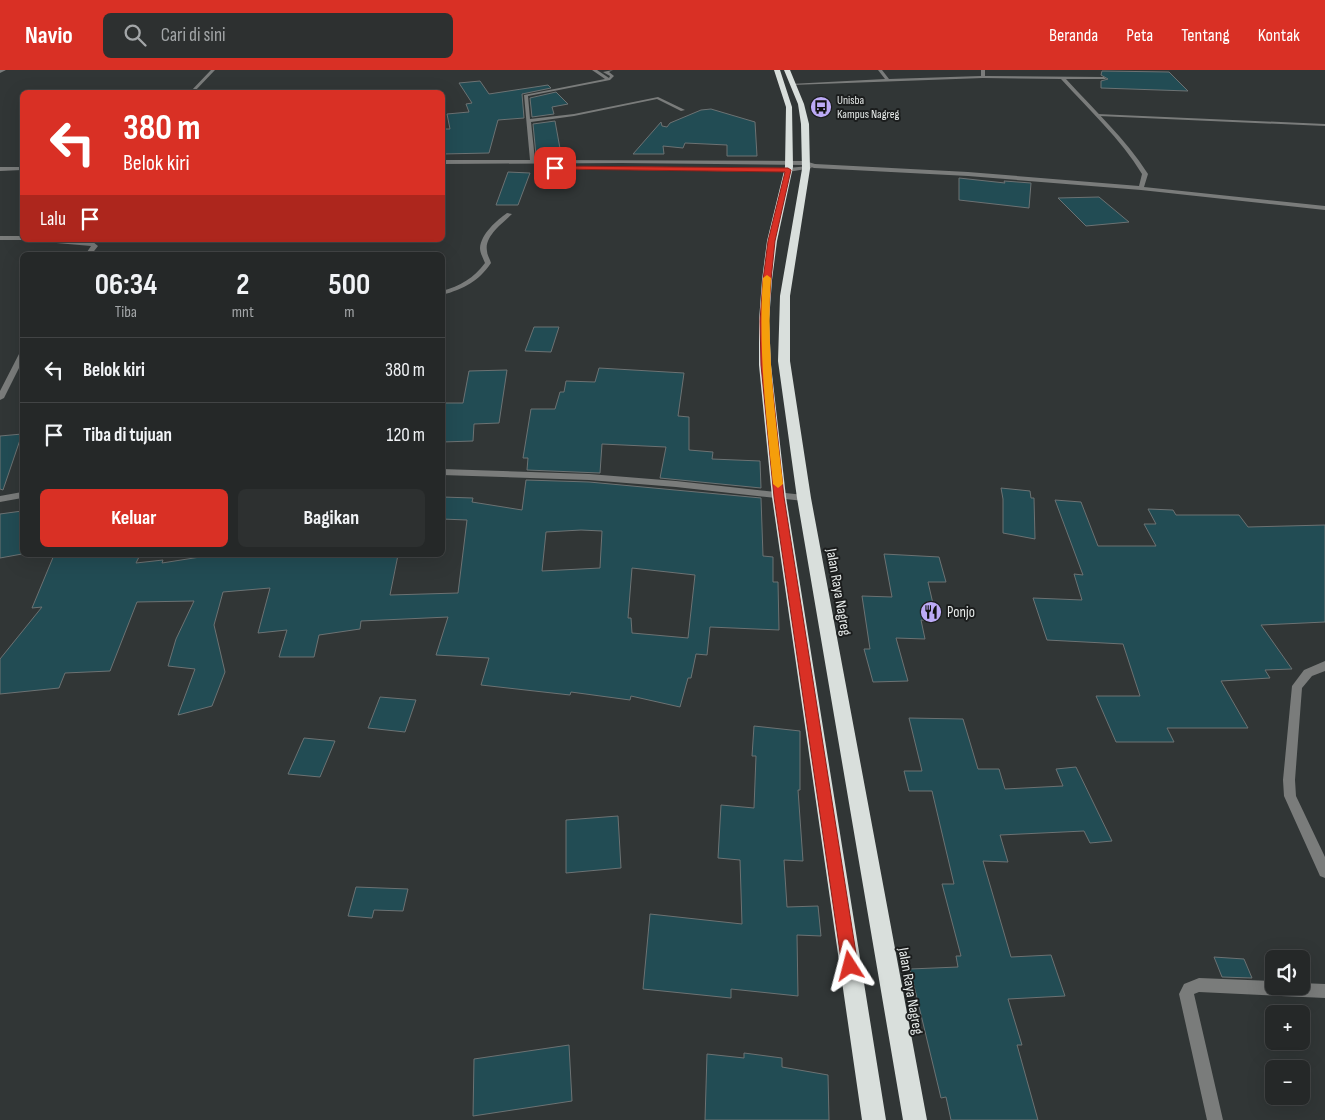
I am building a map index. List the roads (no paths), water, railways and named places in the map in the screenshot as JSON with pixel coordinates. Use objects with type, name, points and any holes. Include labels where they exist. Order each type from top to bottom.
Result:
[{"type":"highway","points":[[777,70],[789,107],[788,166],[772,241],[764,321],[765,365],[779,497],[874,1120]]},
{"type":"highway","name":"Jalan Raya Nagreg","points":[[787,70],[805,124],[809,166],[788,273],[783,320],[784,360],[804,498],[915,1120]]},
{"type":"street","points":[[0,72],[4,70]]},
{"type":"street","points":[[194,90],[213,70]]},
{"type":"street","points":[[594,70],[608,79]]},
{"type":"street","points":[[532,161],[526,95],[608,79],[612,76],[605,72],[611,70]]},
{"type":"street","points":[[880,70],[888,81]]},
{"type":"street","points":[[983,70],[983,77]]},
{"type":"street","points":[[1022,70],[1030,77]]},
{"type":"street","points":[[792,84],[983,77],[1104,78]]},
{"type":"street","points":[[1062,78],[1099,115],[1141,168],[1145,174],[1140,188]]},
{"type":"street","points":[[528,121],[565,116],[658,98],[682,110]]},
{"type":"street","points":[[1099,115],[1325,125]]},
{"type":"street","points":[[555,168],[557,161]]},
{"type":"street","points":[[445,162],[557,161],[788,166]]},
{"type":"street","points":[[445,169],[809,166],[968,174],[1140,188],[1325,208]]},
{"type":"street","points":[[0,169],[20,169]]},
{"type":"street","points":[[0,176],[20,175]]},
{"type":"street","points":[[445,293],[467,284],[482,272],[488,263],[484,244],[498,223],[509,214]]},
{"type":"street","points":[[0,238],[20,238]]},
{"type":"street","points":[[69,242],[93,244],[95,246],[90,252]]},
{"type":"street","points":[[0,398],[20,360]]},
{"type":"street","points":[[445,472],[589,477],[804,498]]},
{"type":"street","points":[[0,499],[20,495]]},
{"type":"street","points":[[1325,666],[1308,673],[1297,686],[1289,790],[1293,807],[1325,872]]},
{"type":"street","points":[[1215,1120],[1186,994],[1188,989],[1199,984],[1325,991]]},
{"type":"place","name":"Unisba Kampus Nagreg","points":[[821,107]]},
{"type":"place","name":"Ponjo","points":[[931,612]]}]
